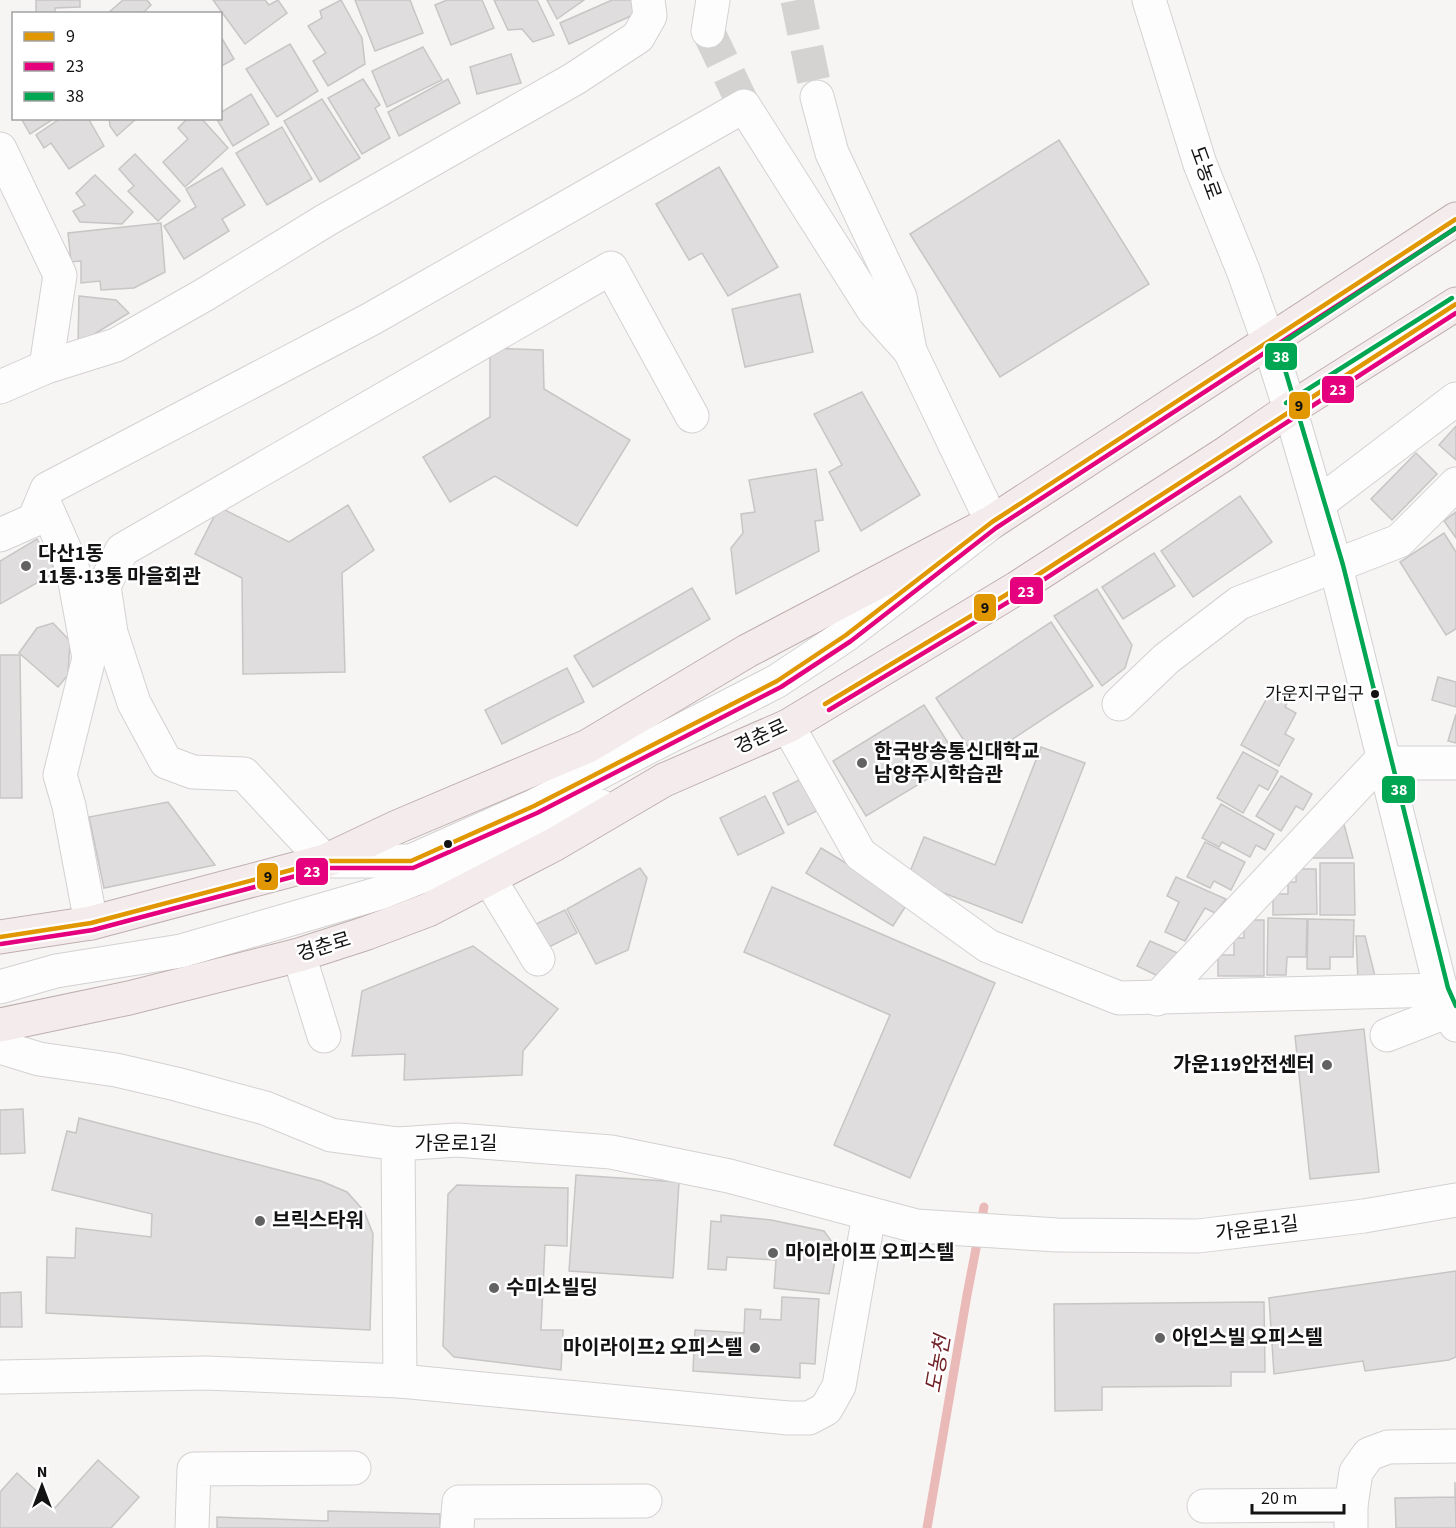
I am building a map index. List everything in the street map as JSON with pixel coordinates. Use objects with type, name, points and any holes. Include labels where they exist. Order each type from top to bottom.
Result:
[{"type":"main road","points":[[0,937],[91,923],[325,861],[397,827],[588,746],[747,651],[992,522],[1456,219]]},
{"type":"main road","name":"경춘로","points":[[0,1025],[129,998],[300,955],[428,910],[555,844],[664,780],[788,726],[1017,588],[1290,409],[1456,304]]},
{"type":"street","points":[[0,387],[46,367],[116,345],[204,295],[326,220],[573,79],[638,37],[650,16],[648,0]]},
{"type":"street","name":"도농로","points":[[1149,0],[1200,164],[1269,343],[1290,409],[1336,567],[1451,1009]]},
{"type":"street","points":[[817,97],[832,153],[900,297],[910,351],[992,522]]},
{"type":"street","points":[[0,535],[34,520],[47,489],[371,319],[744,106],[874,311],[910,351]]},
{"type":"street","points":[[0,149],[60,275],[46,367]]},
{"type":"street","points":[[325,861],[244,774],[193,772],[166,762],[134,703],[111,633],[104,586],[122,550],[611,268],[692,416]]},
{"type":"street","points":[[1317,504],[1456,399]]},
{"type":"street","points":[[1119,704],[1166,659],[1239,603],[1399,541],[1456,484]]},
{"type":"street","points":[[43,500],[72,566],[89,658],[60,774],[69,806],[91,923]]},
{"type":"street","points":[[788,726],[860,854],[988,946],[1119,998],[1451,1009]]},
{"type":"street","points":[[1157,999],[1385,760],[1456,763]]},
{"type":"street","points":[[0,987],[56,971],[181,951],[380,893],[664,780]]},
{"type":"street","points":[[489,878],[538,959]]},
{"type":"street","points":[[300,955],[324,1036]]},
{"type":"street","points":[[1387,1035],[1451,1009]]},
{"type":"street","name":"가운로1길","points":[[0,1047],[39,1059],[116,1070],[176,1084],[265,1108],[331,1135],[398,1144],[457,1140],[611,1152],[729,1176],[916,1226],[1057,1235],[1198,1236],[1364,1216],[1456,1200]]},
{"type":"street","points":[[398,1144],[400,1381]]},
{"type":"street","points":[[0,1377],[205,1373],[400,1381],[748,1415],[809,1418],[826,1409],[839,1386],[869,1215]]},
{"type":"street","points":[[1204,1506],[1351,1517],[1356,1472],[1369,1454],[1388,1447],[1456,1446]]},
{"type":"street","points":[[192,1528],[194,1469],[354,1468]]},
{"type":"street","points":[[457,1528],[459,1502],[645,1501]]},
{"type":"building","points":[[36,0],[80,0],[80,7],[55,8],[55,12],[36,12]]},
{"type":"building","points":[[123,0],[147,0],[151,5],[144,12],[109,12]]},
{"type":"building","points":[[213,0],[265,0],[269,5],[278,0],[287,13],[245,44]]},
{"type":"building","points":[[341,0],[362,38],[365,64],[328,86],[313,61],[326,53],[308,26],[322,18],[320,11]]},
{"type":"building","points":[[355,0],[410,0],[423,33],[375,51]]},
{"type":"building","points":[[447,0],[482,0],[494,28],[451,45],[435,5]]},
{"type":"building","points":[[494,0],[537,0],[554,35],[533,42],[522,29],[508,30]]},
{"type":"building","points":[[547,0],[584,0],[557,19]]},
{"type":"building","points":[[612,0],[640,0],[644,10],[569,44],[560,23]]},
{"type":"building","points":[[222,38],[234,59],[222,66]]},
{"type":"building","points":[[290,44],[318,91],[277,117],[246,69]]},
{"type":"building","points":[[423,47],[442,80],[387,107],[372,71]]},
{"type":"building","points":[[511,54],[521,83],[477,94],[470,67]]},
{"type":"building","points":[[363,79],[380,105],[375,108],[390,138],[362,154],[328,98]]},
{"type":"building","points":[[448,79],[460,103],[399,136],[388,112]]},
{"type":"building","points":[[251,94],[269,124],[233,146],[217,120],[222,120],[222,112]]},
{"type":"building","points":[[322,99],[360,158],[320,182],[284,121]]},
{"type":"building","points":[[22,120],[52,120],[30,134]]},
{"type":"building","points":[[58,120],[89,120],[104,146],[69,169],[51,143],[44,148],[36,135]]},
{"type":"building","points":[[109,120],[135,120],[117,136],[110,126]]},
{"type":"building","points":[[186,120],[203,120],[228,148],[185,187],[163,162],[188,139],[178,128]]},
{"type":"building","points":[[282,127],[312,179],[267,205],[236,153]]},
{"type":"building","points":[[1059,140],[1149,284],[1000,377],[910,234]]},
{"type":"building","points":[[135,154],[180,201],[158,221],[128,191],[134,186],[119,169]]},
{"type":"building","points":[[719,167],[778,267],[728,296],[702,253],[689,260],[656,204]]},
{"type":"building","points":[[222,168],[245,205],[222,219],[229,231],[184,259],[164,226],[196,207],[186,189]]},
{"type":"building","points":[[95,175],[133,212],[122,224],[80,222],[73,211],[85,205],[76,193]]},
{"type":"building","points":[[161,223],[165,272],[134,288],[101,290],[100,281],[81,283],[81,261],[71,262],[68,233]]},
{"type":"building","points":[[800,294],[813,352],[745,367],[732,309]]},
{"type":"building","points":[[79,296],[116,300],[129,313],[78,344]]},
{"type":"building","points":[[490,348],[543,350],[544,389],[630,440],[577,526],[495,476],[450,502],[423,457],[490,417]]},
{"type":"building","points":[[862,392],[920,495],[861,531],[829,472],[842,465],[814,414]]},
{"type":"building","points":[[1456,426],[1456,460],[1439,445]]},
{"type":"building","points":[[1416,453],[1437,474],[1392,520],[1371,499]]},
{"type":"building","points":[[816,469],[823,520],[815,521],[819,551],[736,594],[731,548],[743,533],[741,514],[755,512],[749,480]]},
{"type":"building","points":[[1240,496],[1272,542],[1193,597],[1161,551]]},
{"type":"building","points":[[348,505],[374,550],[342,573],[345,672],[243,674],[242,578],[195,554],[219,507],[289,542]]},
{"type":"building","points":[[1456,512],[1456,538],[1444,521]]},
{"type":"building","points":[[1444,533],[1456,552],[1456,629],[1446,635],[1400,562]]},
{"type":"building","name":"다산1동 11통·13통 마을회관","points":[[37,539],[56,572],[0,604],[0,561]]},
{"type":"building","points":[[1154,553],[1175,586],[1123,619],[1102,587]]},
{"type":"building","points":[[692,588],[710,619],[593,687],[574,656]]},
{"type":"building","points":[[1097,589],[1132,645],[1125,668],[1102,686],[1054,616]]},
{"type":"building","points":[[1051,622],[1093,686],[978,762],[936,698]]},
{"type":"building","points":[[53,623],[70,641],[68,675],[58,687],[19,653],[37,628]]},
{"type":"building","points":[[0,655],[20,655],[22,798],[0,798]]},
{"type":"building","points":[[567,668],[584,702],[502,744],[485,710]]},
{"type":"building","points":[[1438,677],[1456,682],[1456,707],[1432,700]]},
{"type":"building","points":[[1272,689],[1290,698],[1285,707],[1296,713],[1285,734],[1294,739],[1279,766],[1241,745]]},
{"type":"building","points":[[924,705],[959,760],[866,816],[833,761]]},
{"type":"building","points":[[1456,714],[1456,743],[1448,741]]},
{"type":"building","points":[[1041,747],[1085,763],[1022,923],[907,879],[924,837],[995,865]]},
{"type":"building","points":[[1243,752],[1278,771],[1268,790],[1259,785],[1243,813],[1217,798]]},
{"type":"building","points":[[807,776],[823,808],[788,825],[773,793]]},
{"type":"building","points":[[1281,776],[1312,794],[1303,810],[1296,806],[1281,831],[1256,816]]},
{"type":"building","points":[[765,796],[784,833],[738,855],[720,818]]},
{"type":"building","points":[[168,802],[215,865],[104,888],[89,817]]},
{"type":"building","points":[[1221,804],[1274,834],[1265,850],[1256,845],[1250,857],[1222,842],[1219,847],[1202,838]]},
{"type":"building","points":[[1342,817],[1353,858],[1310,858]]},
{"type":"building","points":[[1205,842],[1245,862],[1231,890],[1214,881],[1210,888],[1187,877]]},
{"type":"building","points":[[821,848],[909,901],[893,926],[806,873]]},
{"type":"building","points":[[1320,863],[1354,863],[1355,915],[1320,915]]},
{"type":"building","points":[[640,868],[647,878],[628,950],[596,964],[567,909]]},
{"type":"building","points":[[1296,869],[1316,869],[1317,914],[1273,915],[1273,894],[1288,894],[1288,882],[1296,882]]},
{"type":"building","points":[[1176,877],[1226,899],[1215,913],[1205,908],[1185,941],[1165,932],[1179,902],[1167,896]]},
{"type":"building","points":[[772,887],[995,983],[910,1178],[834,1145],[890,1015],[744,952]]},
{"type":"building","points":[[565,910],[577,933],[547,948],[534,925]]},
{"type":"building","points":[[1268,918],[1307,919],[1306,957],[1287,957],[1286,975],[1267,975]]},
{"type":"building","points":[[1308,919],[1354,920],[1353,957],[1330,957],[1330,969],[1307,969]]},
{"type":"building","points":[[1244,920],[1264,920],[1264,976],[1218,976],[1218,955],[1234,955],[1234,938],[1244,938]]},
{"type":"building","points":[[1356,936],[1365,936],[1376,980],[1358,981]]},
{"type":"building","points":[[1150,941],[1180,954],[1160,977],[1137,966]]},
{"type":"building","points":[[473,946],[558,1009],[523,1051],[522,1075],[404,1080],[405,1054],[352,1056],[362,991]]},
{"type":"building","points":[[1364,1029],[1379,1172],[1310,1179],[1295,1036]]},
{"type":"building","points":[[23,1109],[25,1153],[0,1154],[0,1110]]},
{"type":"building","name":"브릭스타워","points":[[79,1118],[321,1181],[347,1192],[364,1211],[373,1234],[370,1330],[46,1313],[47,1257],[75,1258],[76,1228],[151,1237],[152,1214],[52,1190],[67,1131],[76,1133]]},
{"type":"building","points":[[576,1175],[679,1182],[673,1278],[569,1271]]},
{"type":"building","name":"수미소빌딩","points":[[457,1185],[568,1188],[567,1246],[545,1245],[541,1330],[563,1330],[561,1370],[454,1357],[443,1346],[448,1194]]},
{"type":"building","name":"마이라이프 오피스텔","points":[[721,1215],[771,1220],[824,1231],[837,1249],[829,1294],[774,1288],[776,1260],[727,1257],[726,1270],[708,1269],[711,1221],[721,1222]]},
{"type":"building","points":[[1456,1271],[1456,1357],[1449,1360],[1365,1371],[1363,1361],[1274,1374],[1269,1298]]},
{"type":"building","points":[[21,1292],[22,1327],[0,1327],[0,1293]]},
{"type":"building","name":"마이라이프2 오피스텔","points":[[782,1297],[819,1299],[815,1364],[800,1363],[800,1378],[693,1371],[695,1330],[744,1333],[745,1309],[761,1310],[760,1319],[781,1320]]},
{"type":"building","name":"아인스빌 오피스텔","points":[[1264,1302],[1265,1372],[1231,1372],[1231,1386],[1102,1387],[1102,1410],[1055,1411],[1054,1304]]},
{"type":"building","points":[[98,1460],[139,1497],[111,1528],[0,1528],[0,1492],[17,1473],[55,1508]]},
{"type":"building","points":[[1455,1482],[1456,1528],[1396,1528],[1395,1498],[1455,1497]]},
{"type":"building","points":[[328,1511],[440,1514],[440,1528],[217,1528],[217,1517],[328,1521]]},
{"type":"waterway","name":"도농천","points":[[927,1528],[984,1207]]},
{"type":"tunnel","points":[[797,0],[817,97]]},
{"type":"tunnel","points":[[708,31],[744,106]]},
{"type":"transit line","name":"9","points":[[0,937],[91,923],[325,861],[411,861],[534,806],[777,681],[846,635],[992,522],[1456,219]]},
{"type":"transit line","name":"23","points":[[1,944],[93,930],[326,868],[413,868],[537,813],[781,687],[851,641],[996,528],[1456,228]]},
{"type":"transit line","name":"38","points":[[1456,228],[1278,346],[1343,565],[1448,988],[1456,1006]]},
{"type":"transit line","name":"38","points":[[1286,403],[1452,298]]},
{"type":"transit line","name":"9","points":[[825,704],[1019,587],[1456,304]]},
{"type":"transit line","name":"23","points":[[829,710],[1023,593],[1456,313]]},
{"type":"place","name":"다산1동 11통·13통 마을회관","points":[[26,566]]},
{"type":"place","name":"가운지구입구","points":[[1375,694]]},
{"type":"place","name":"한국방송통신대학교 남양주시학습관","points":[[862,763]]},
{"type":"place","name":"가운119안전센터","points":[[1327,1065]]},
{"type":"place","name":"브릭스타워","points":[[260,1221]]},
{"type":"place","name":"마이라이프 오피스텔","points":[[773,1253]]},
{"type":"place","name":"수미소빌딩","points":[[494,1288]]},
{"type":"place","name":"아인스빌 오피스텔","points":[[1160,1338]]},
{"type":"place","name":"마이라이프2 오피스텔","points":[[755,1348]]}]
